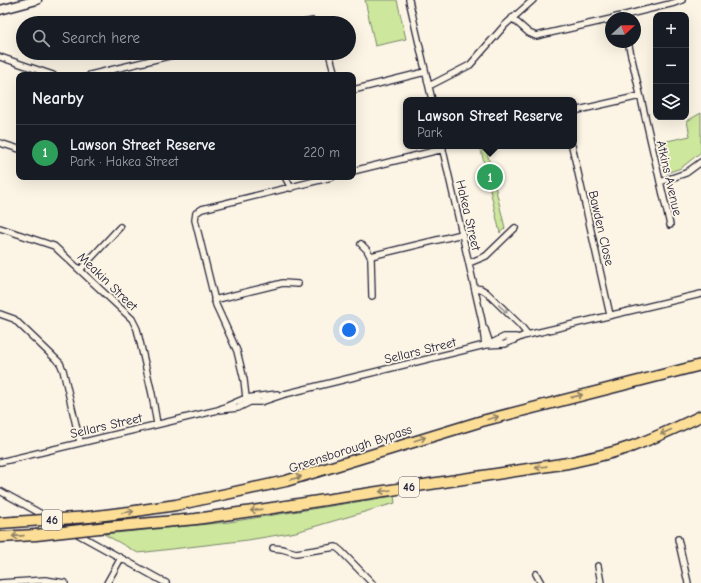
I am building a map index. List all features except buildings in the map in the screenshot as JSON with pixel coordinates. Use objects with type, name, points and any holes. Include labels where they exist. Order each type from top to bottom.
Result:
[{"type":"highway","name":"Greensborough Bypass","points":[[0,523],[89,517],[160,508],[268,486],[340,466],[455,428],[701,365]]},
{"type":"highway","name":"46","points":[[0,537],[196,518],[266,509],[568,463],[629,447],[659,436],[701,416]]},
{"type":"street","points":[[0,10],[37,0]]},
{"type":"street","points":[[409,0],[431,97]]},
{"type":"street","points":[[429,86],[470,65],[512,18],[533,0]]},
{"type":"street","points":[[641,12],[674,4],[682,0]]},
{"type":"street","points":[[512,18],[536,36],[605,20]]},
{"type":"street","name":"Atkins Avenue","points":[[629,48],[670,225]]},
{"type":"street","points":[[0,57],[44,72]]},
{"type":"street","points":[[113,72],[155,60]]},
{"type":"street","points":[[331,60],[333,72]]},
{"type":"street","points":[[356,89],[425,72]]},
{"type":"street","points":[[577,110],[640,96]]},
{"type":"street","points":[[0,143],[16,148]]},
{"type":"street","points":[[356,171],[436,149]]},
{"type":"street","name":"Hakea Street","points":[[443,149],[488,344]]},
{"type":"street","name":"Bawden Close","points":[[573,149],[610,315]]},
{"type":"street","points":[[660,182],[686,173],[701,162]]},
{"type":"street","points":[[287,180],[291,188]]},
{"type":"street","points":[[249,399],[237,351],[214,300],[195,216],[197,211],[202,209],[321,180]]},
{"type":"street","points":[[80,270],[120,227]]},
{"type":"street","name":"Meakin Street","points":[[0,228],[54,246],[134,322],[159,424]]},
{"type":"street","points":[[469,263],[486,256],[516,228]]},
{"type":"street","points":[[371,256],[462,234]]},
{"type":"street","points":[[361,244],[368,250],[371,256],[372,296]]},
{"type":"street","points":[[214,300],[283,283],[298,284]]},
{"type":"street","points":[[475,288],[479,288],[486,292],[520,326],[526,336]]},
{"type":"street","name":"Sellars Street","points":[[0,462],[218,410],[238,408],[249,399],[262,402],[285,394],[488,344],[505,344],[526,336],[701,294]]},
{"type":"street","points":[[0,314],[16,321],[60,363],[80,442]]},
{"type":"street","points":[[0,490],[166,583]]},
{"type":"street","points":[[678,539],[687,583]]},
{"type":"street","points":[[273,548],[296,553],[336,547],[372,583]]},
{"type":"street","points":[[107,583],[121,558]]},
{"type":"street","points":[[598,566],[602,583]]},
{"type":"street","points":[[536,574],[541,583]]},
{"type":"street","points":[[0,583],[51,580],[65,583]]},
{"type":"green space","points":[[365,0],[397,0],[406,39],[375,46]]},
{"type":"green space","points":[[701,113],[701,152],[681,168],[667,173],[664,170],[658,143],[690,136],[687,121]]},
{"type":"green space","points":[[486,149],[505,228],[500,233],[481,150]]},
{"type":"green space","points":[[394,496],[395,503],[296,532],[248,540],[138,553],[104,534],[229,522]]},
{"type":"place","name":"Lawson Street Reserve","points":[[490,177]]}]
